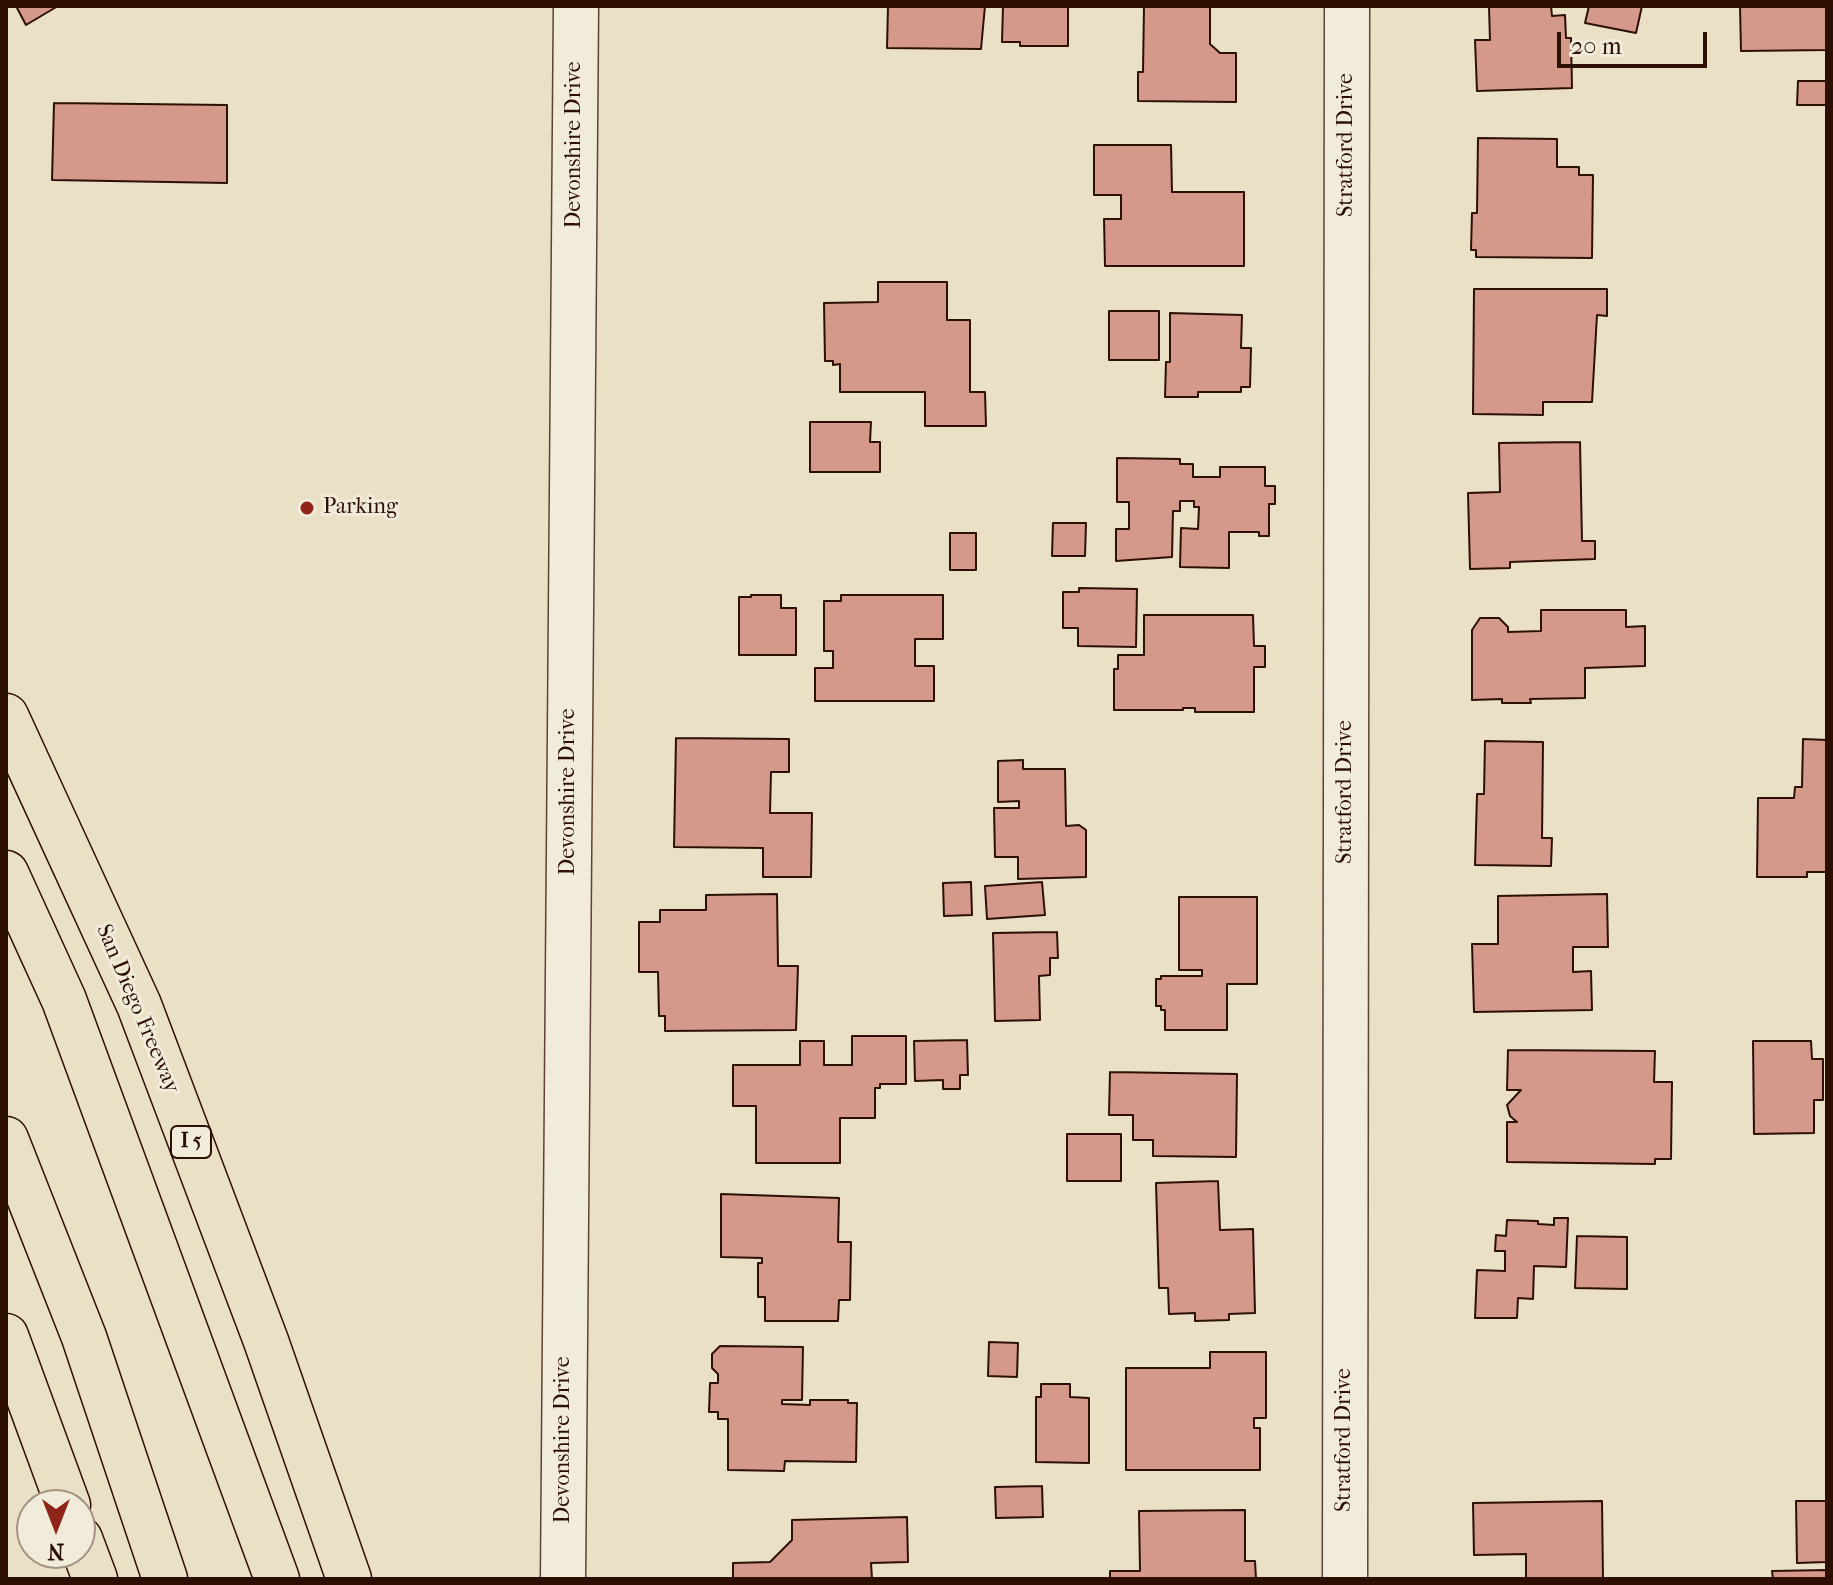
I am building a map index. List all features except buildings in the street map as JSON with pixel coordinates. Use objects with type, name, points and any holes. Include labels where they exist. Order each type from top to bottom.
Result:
[{"type":"highway","name":"San Diego Freeway","points":[[6,716],[139,1005],[266,1341],[349,1579]]},
{"type":"highway","points":[[6,873],[64,1000],[277,1579]]},
{"type":"highway","points":[[6,1139],[84,1337],[165,1579]]},
{"type":"highway","points":[[6,1336],[62,1489]]},
{"type":"street","name":"Devonshire Drive","points":[[563,1579],[576,6]]},
{"type":"street","name":"Stratford Drive","points":[[1345,1579],[1347,6]]},
{"type":"place","name":"Parking","points":[[307,508]]}]
